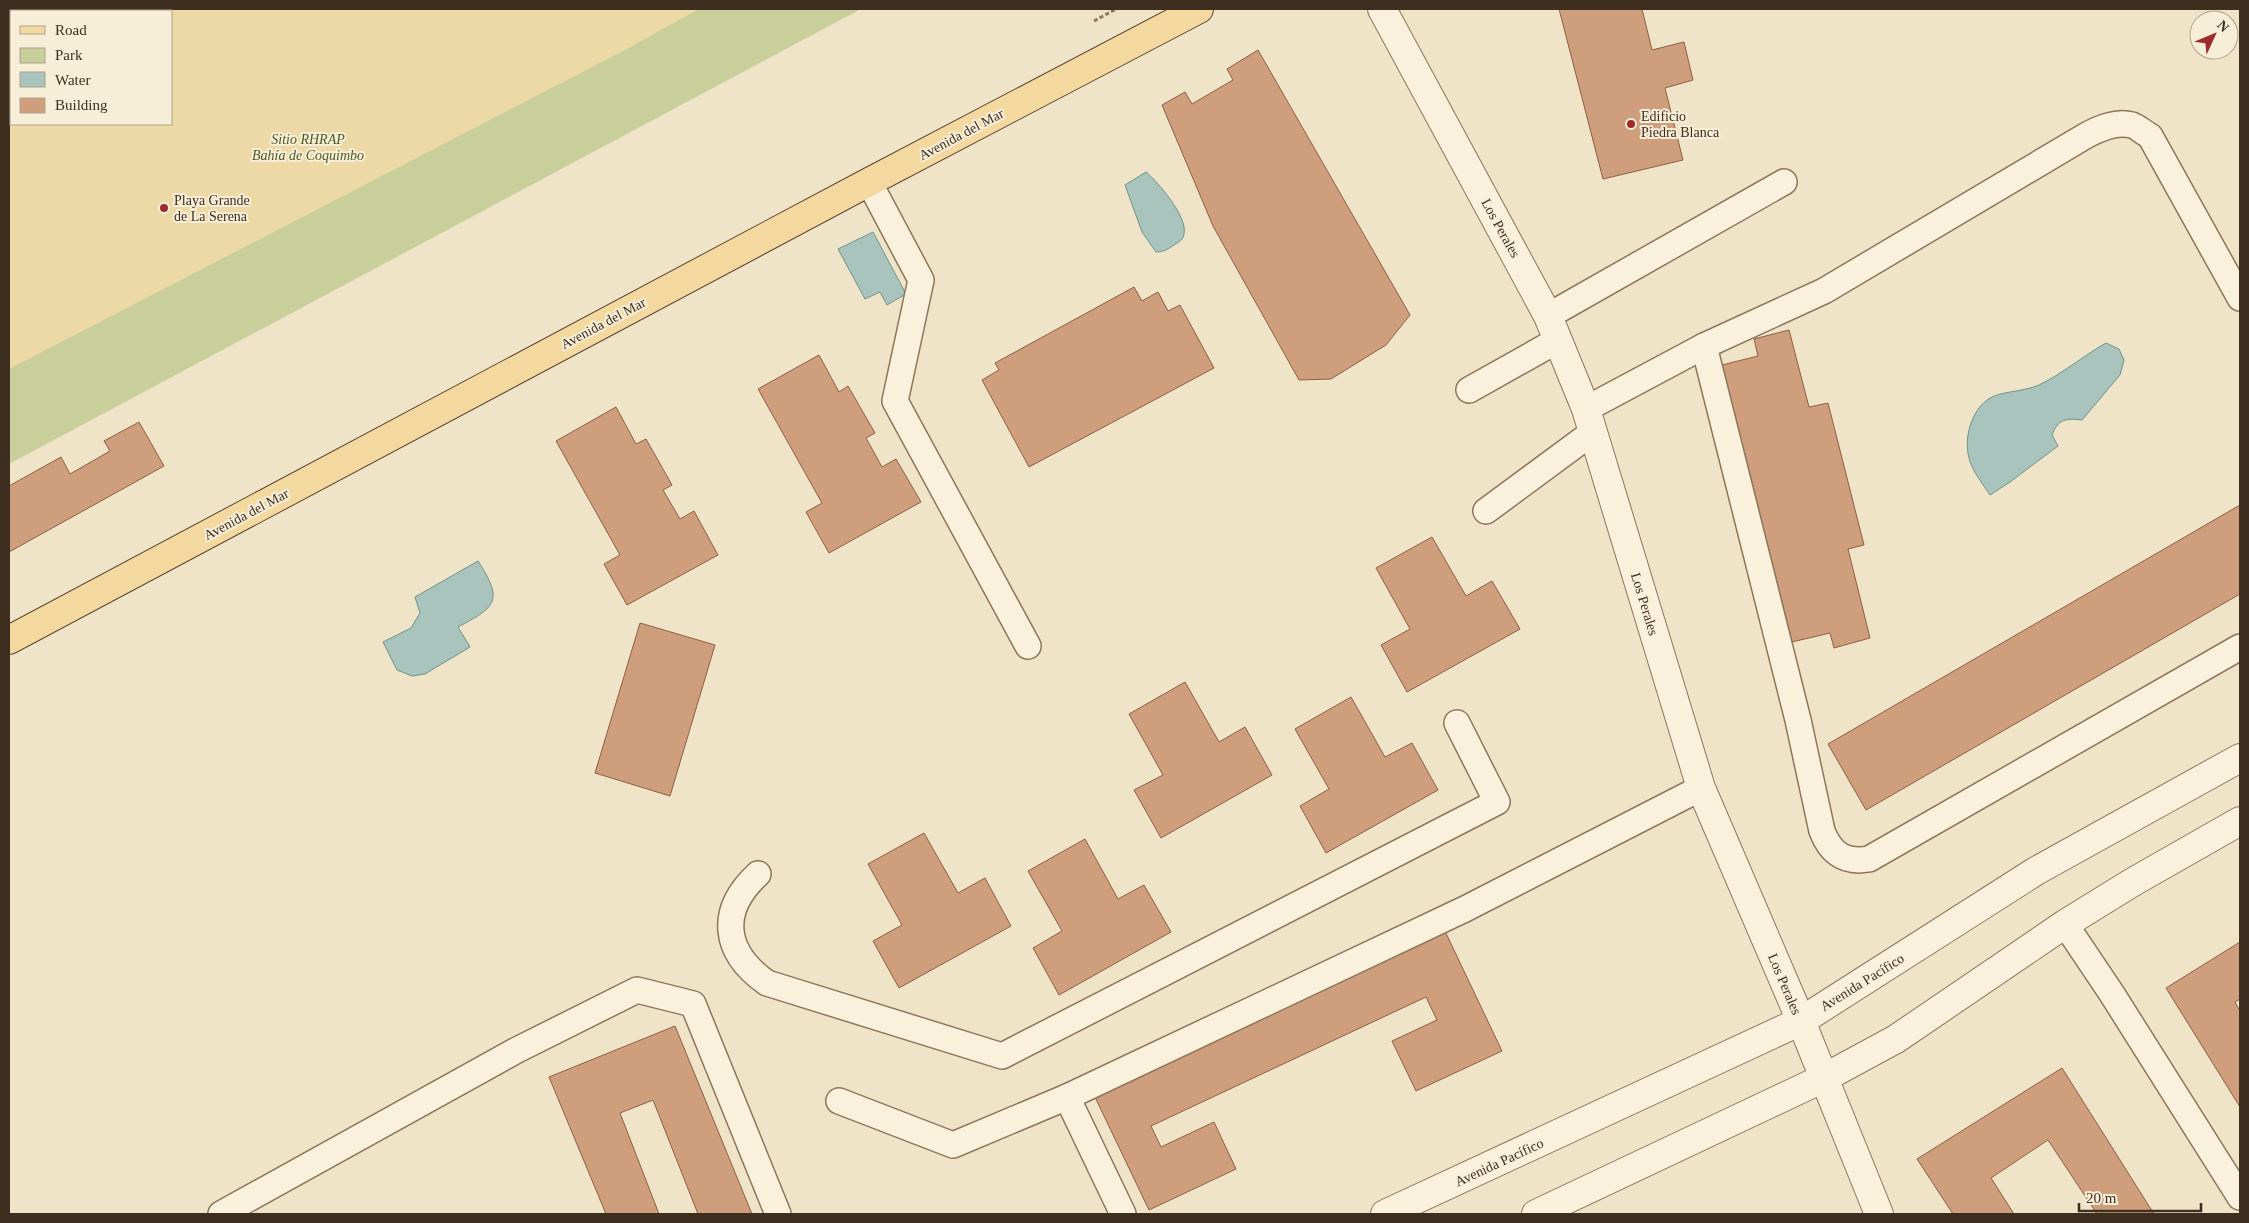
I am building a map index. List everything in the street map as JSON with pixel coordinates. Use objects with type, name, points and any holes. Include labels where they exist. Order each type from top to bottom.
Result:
[{"type":"main road","name":"Avenida del Mar","points":[[9,640],[869,182],[1199,9]]},
{"type":"street","name":"Los Perales","points":[[1382,9],[1553,328],[1590,420],[1701,788],[1801,1021],[1880,1214]]},
{"type":"street","name":"Avenida Pacífico","points":[[1385,1214],[1801,1021],[2036,871],[2240,758]]},
{"type":"street","points":[[1536,1214],[1824,1078],[1896,1038],[2065,924],[2132,882],[2240,821]]},
{"type":"lane","points":[[1486,511],[1590,420],[1704,346],[1824,291],[2101,128],[2116,125],[2132,125],[2150,136],[2240,298]]},
{"type":"lane","points":[[869,182],[921,280],[896,401],[1028,646]]},
{"type":"lane","points":[[1469,390],[1553,328],[1784,182]]},
{"type":"lane","points":[[1704,346],[1798,720],[1822,831],[1826,842],[1835,852],[1845,858],[1857,861],[1869,859],[2240,647]]},
{"type":"lane","points":[[758,874],[744,887],[735,903],[731,922],[733,940],[740,958],[752,972],[767,983],[1002,1056],[1497,802],[1457,723]]},
{"type":"lane","points":[[839,1101],[953,1145],[1067,1097],[1465,909],[1701,788]]},
{"type":"lane","points":[[2065,924],[2112,994],[2240,1197]]},
{"type":"lane","points":[[222,1214],[517,1050],[637,990],[693,1004],[778,1214]]},
{"type":"lane","points":[[1067,1097],[1123,1214]]},
{"type":"green space","name":"Playa Grande de La Serena","points":[[9,9],[861,9],[9,464]]},
{"type":"sand","name":"Playa Grande de La Serena","points":[[699,9],[625,50],[9,369],[9,66],[10,125],[172,125],[172,10],[120,10]]},
{"type":"water","points":[[9,9],[122,9],[10,10],[9,66]]},
{"type":"water","points":[[1146,172],[1171,200],[1184,227],[1184,234],[1179,242],[1166,250],[1156,252],[1142,232],[1125,185]]},
{"type":"water","points":[[873,232],[906,294],[887,305],[880,292],[865,299],[838,249]]},
{"type":"water","points":[[2106,343],[2119,349],[2124,360],[2120,375],[2082,420],[2071,419],[2063,421],[2057,426],[2052,435],[2058,446],[1990,495],[1973,468],[1967,449],[1971,422],[1980,406],[1994,396],[2039,385]]},
{"type":"water","points":[[478,561],[491,585],[493,594],[492,602],[488,608],[458,627],[470,647],[425,674],[412,676],[397,670],[383,642],[411,628],[420,613],[415,597]]},
{"type":"building","name":"Edificio Piedra Blanca","points":[[1559,9],[1642,9],[1652,50],[1684,42],[1693,80],[1665,88],[1683,160],[1603,179]]},
{"type":"building","points":[[1258,50],[1410,315],[1386,345],[1331,379],[1299,380],[1213,226],[1162,105],[1185,92],[1192,104],[1233,80],[1227,69]]},
{"type":"building","points":[[1134,287],[1142,301],[1158,292],[1168,311],[1180,305],[1214,368],[1029,467],[982,380],[999,370],[995,363]]},
{"type":"building","points":[[1789,330],[1809,407],[1828,403],[1864,545],[1848,549],[1870,638],[1834,648],[1830,633],[1792,642],[1722,365],[1758,356],[1754,339]]},
{"type":"building","points":[[819,355],[839,392],[848,386],[875,433],[866,438],[882,467],[896,459],[921,502],[829,553],[806,512],[822,503],[758,389]]},
{"type":"building","points":[[616,407],[636,444],[646,439],[672,485],[663,490],[680,519],[694,511],[718,555],[627,605],[604,564],[620,555],[556,441]]},
{"type":"building","points":[[139,422],[164,466],[9,552],[9,486],[61,457],[70,474],[110,451],[104,441]]},
{"type":"building","points":[[2240,505],[2240,594],[1866,810],[1828,744]]},
{"type":"building","points":[[1432,537],[1466,596],[1492,581],[1520,629],[1407,692],[1381,645],[1410,629],[1376,568]]},
{"type":"building","points":[[640,623],[715,645],[670,796],[595,773]]},
{"type":"building","points":[[1185,682],[1219,742],[1245,727],[1272,775],[1161,838],[1134,790],[1163,775],[1129,714]]},
{"type":"building","points":[[1351,697],[1385,757],[1412,743],[1438,790],[1326,853],[1300,806],[1329,789],[1295,729]]},
{"type":"building","points":[[924,833],[958,893],[985,878],[1011,926],[899,988],[873,941],[902,925],[868,864]]},
{"type":"building","points":[[1085,839],[1118,899],[1144,885],[1171,932],[1059,995],[1033,948],[1062,931],[1028,871]]},
{"type":"building","points":[[1444,929],[1502,1051],[1416,1091],[1392,1041],[1437,1020],[1426,997],[1151,1126],[1161,1147],[1214,1122],[1236,1169],[1149,1210],[1094,1095]]},
{"type":"building","points":[[2240,942],[2240,999],[2235,1002],[2240,1011],[2240,1107],[2166,988]]},
{"type":"building","points":[[675,1026],[752,1214],[698,1214],[653,1100],[620,1113],[659,1214],[606,1214],[549,1077]]},
{"type":"building","points":[[2062,1068],[2154,1214],[2097,1214],[2048,1140],[1991,1178],[2014,1214],[1953,1214],[1917,1159]]},
{"type":"place","name":"Edificio Piedra Blanca","points":[[1631,124]]},
{"type":"place","name":"Playa Grande de La Serena","points":[[164,208]]},
{"type":"park label","name":"Sitio RHRAP Bahía de Coquimbo","points":[[308,148]]}]
